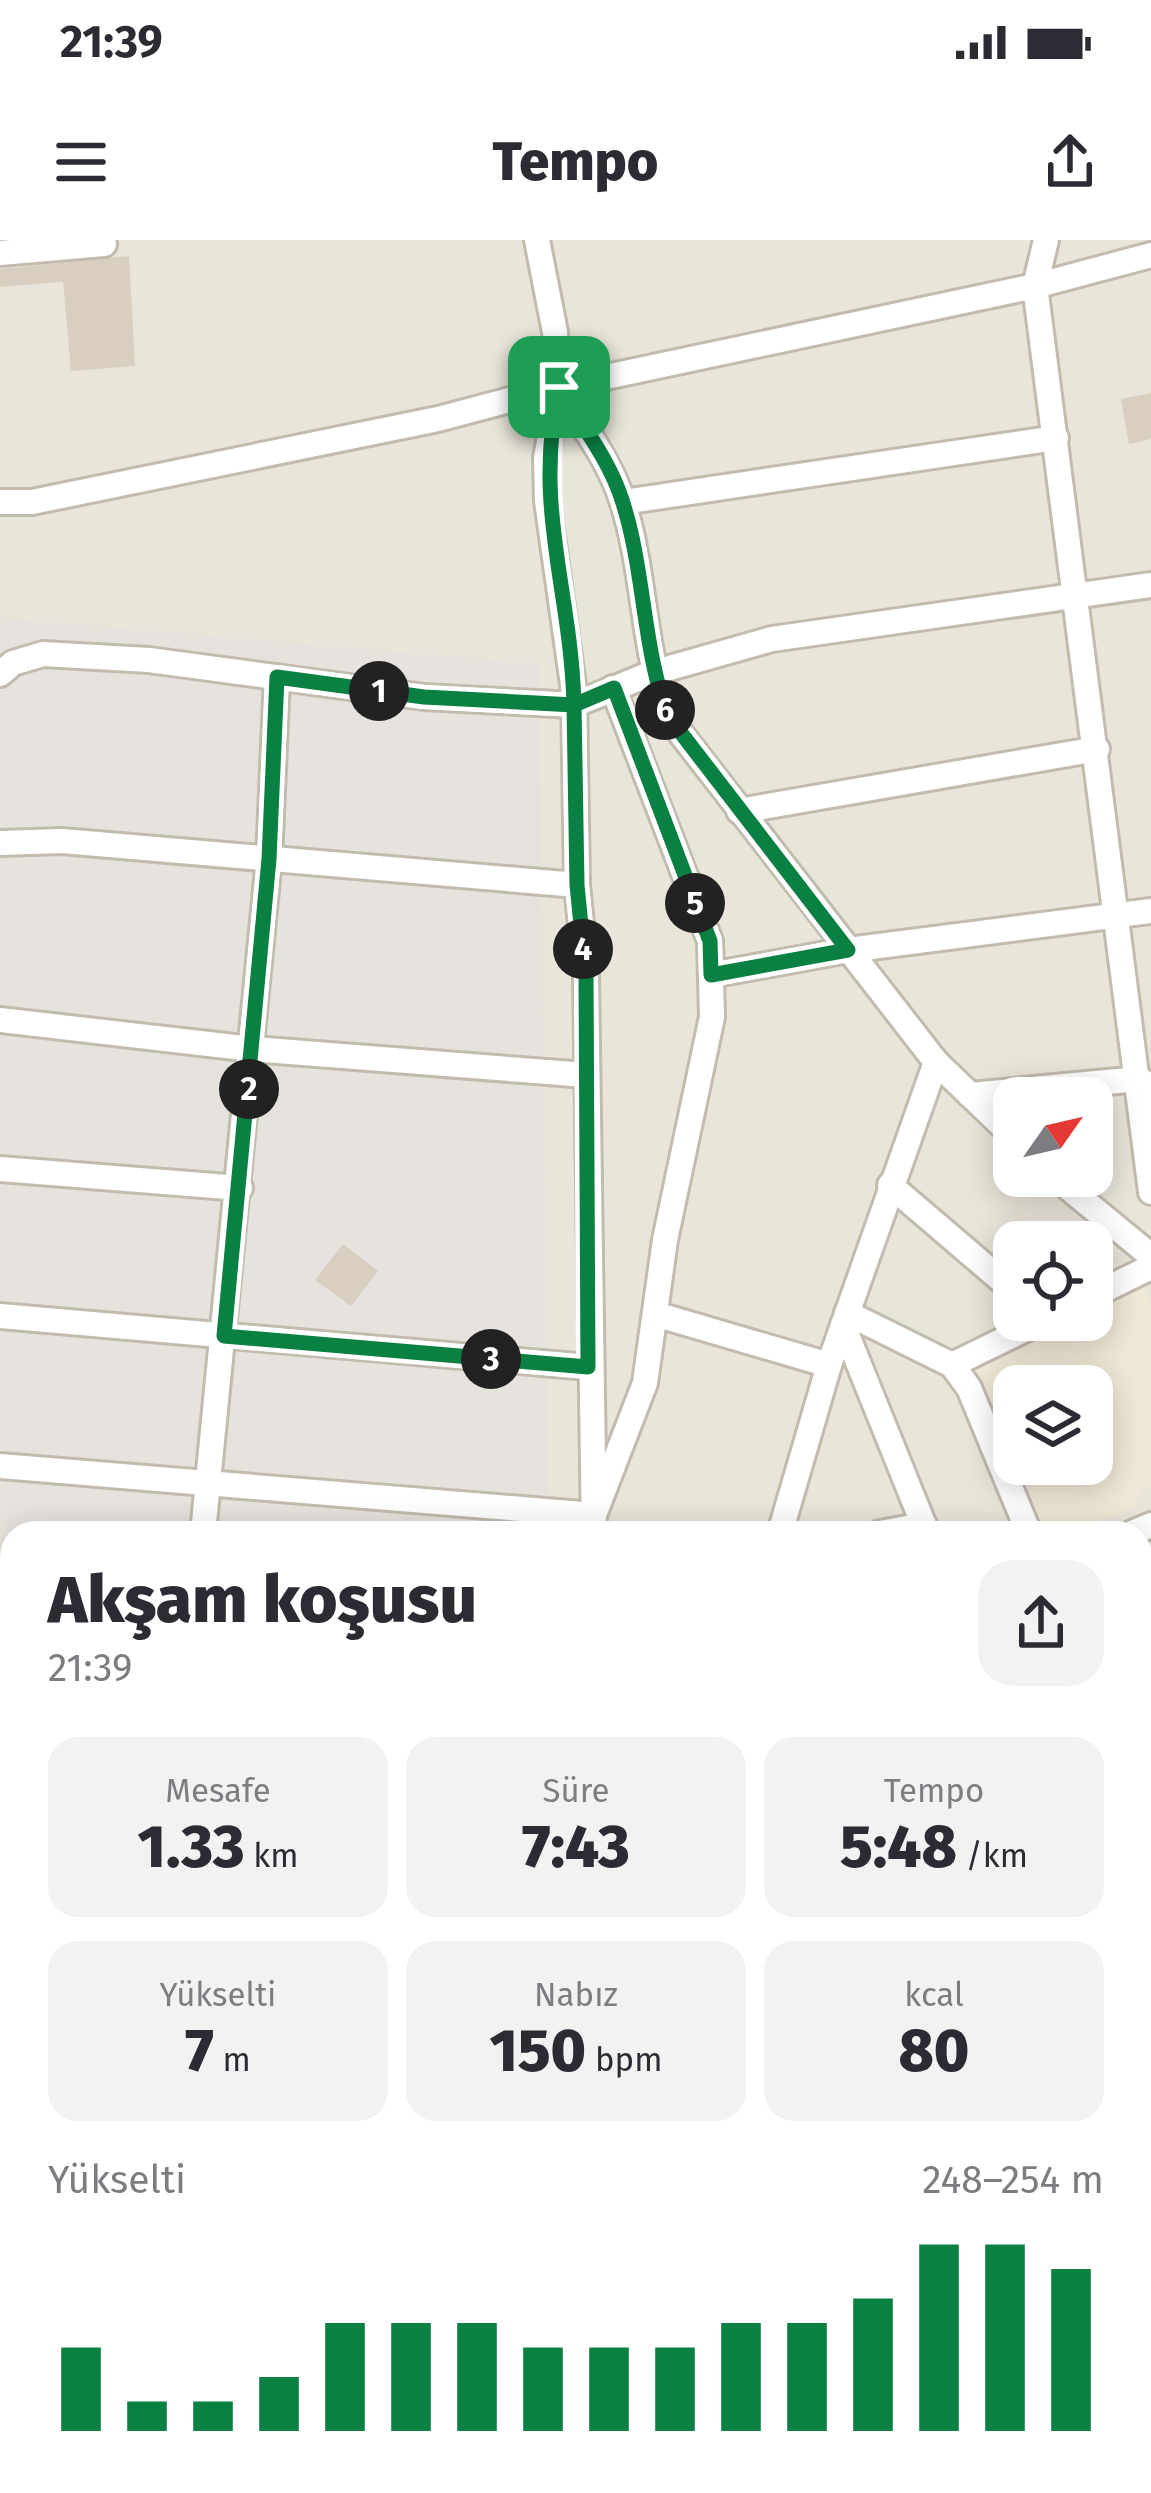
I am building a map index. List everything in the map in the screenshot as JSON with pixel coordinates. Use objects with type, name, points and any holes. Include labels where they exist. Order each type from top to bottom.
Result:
[{"type":"street","points":[[0,254],[29,246],[104,244],[103,240]]},
{"type":"street","points":[[538,240],[555,332],[559,387],[546,458],[547,502],[574,705],[577,885],[586,975],[588,1367],[594,1521]]},
{"type":"street","points":[[1046,240],[1035,286],[1118,916],[1145,1083],[1151,1192]]},
{"type":"street","points":[[0,502],[55,498],[438,418],[559,387],[1035,286],[1151,255]]},
{"type":"street","points":[[559,387],[610,469],[623,502],[652,673],[668,716],[936,1062],[993,1117]]},
{"type":"street","points":[[623,502],[1056,438]]},
{"type":"street","points":[[0,652],[149,660],[424,697],[574,705],[652,673],[772,639],[1151,585]]},
{"type":"street","points":[[0,674],[13,663],[43,654]]},
{"type":"street","points":[[204,1521],[269,859],[277,677]]},
{"type":"street","points":[[595,1521],[645,1383],[712,1017],[710,941],[614,688]]},
{"type":"street","points":[[739,811],[1096,749]]},
{"type":"street","points":[[0,843],[62,842],[577,885]]},
{"type":"street","points":[[711,975],[848,950],[1151,910]]},
{"type":"street","points":[[0,1021],[252,1049],[586,1075]]},
{"type":"street","points":[[784,1521],[844,1319],[936,1062]]},
{"type":"street","points":[[970,1095],[1145,1083]]},
{"type":"street","points":[[0,1169],[239,1188]]},
{"type":"street","points":[[890,1185],[993,1273]]},
{"type":"street","points":[[1079,1197],[1151,1256]]},
{"type":"street","points":[[1113,1286],[1151,1267]]},
{"type":"street","points":[[655,1314],[829,1365]]},
{"type":"street","points":[[0,1316],[588,1367]]},
{"type":"street","points":[[844,1319],[952,1366],[969,1388],[1024,1521]]},
{"type":"street","points":[[844,1319],[922,1521]]},
{"type":"street","points":[[952,1366],[1002,1341]]},
{"type":"street","points":[[0,1466],[565,1521]]},
{"type":"shaded area","points":[[0,240],[1151,240],[1151,1521],[0,1521]]},
{"type":"shaded area","points":[[0,618],[539,664],[548,1521],[0,1521]]},
{"type":"shaded area","points":[[1145,1289],[1151,1304],[1151,1486],[1139,1491],[1134,1507],[1100,1521],[1025,1521],[1011,1485],[1113,1485],[1113,1365],[993,1365],[993,1437],[964,1359],[1011,1341],[1113,1341],[1113,1301]]},
{"type":"building","points":[[129,256],[135,366],[71,371],[63,282],[0,287],[0,269]]},
{"type":"building","points":[[1151,393],[1151,439],[1129,444],[1121,399]]},
{"type":"building","points":[[343,1244],[378,1271],[351,1306],[315,1280]]},
{"type":"route","points":[[559,387],[546,458],[547,502],[574,705],[424,697],[277,677],[269,859],[224,1336],[588,1367],[586,975],[577,885],[574,705],[614,688],[710,941],[711,975],[848,950],[668,716],[652,673],[623,502],[610,469],[559,387]]}]
